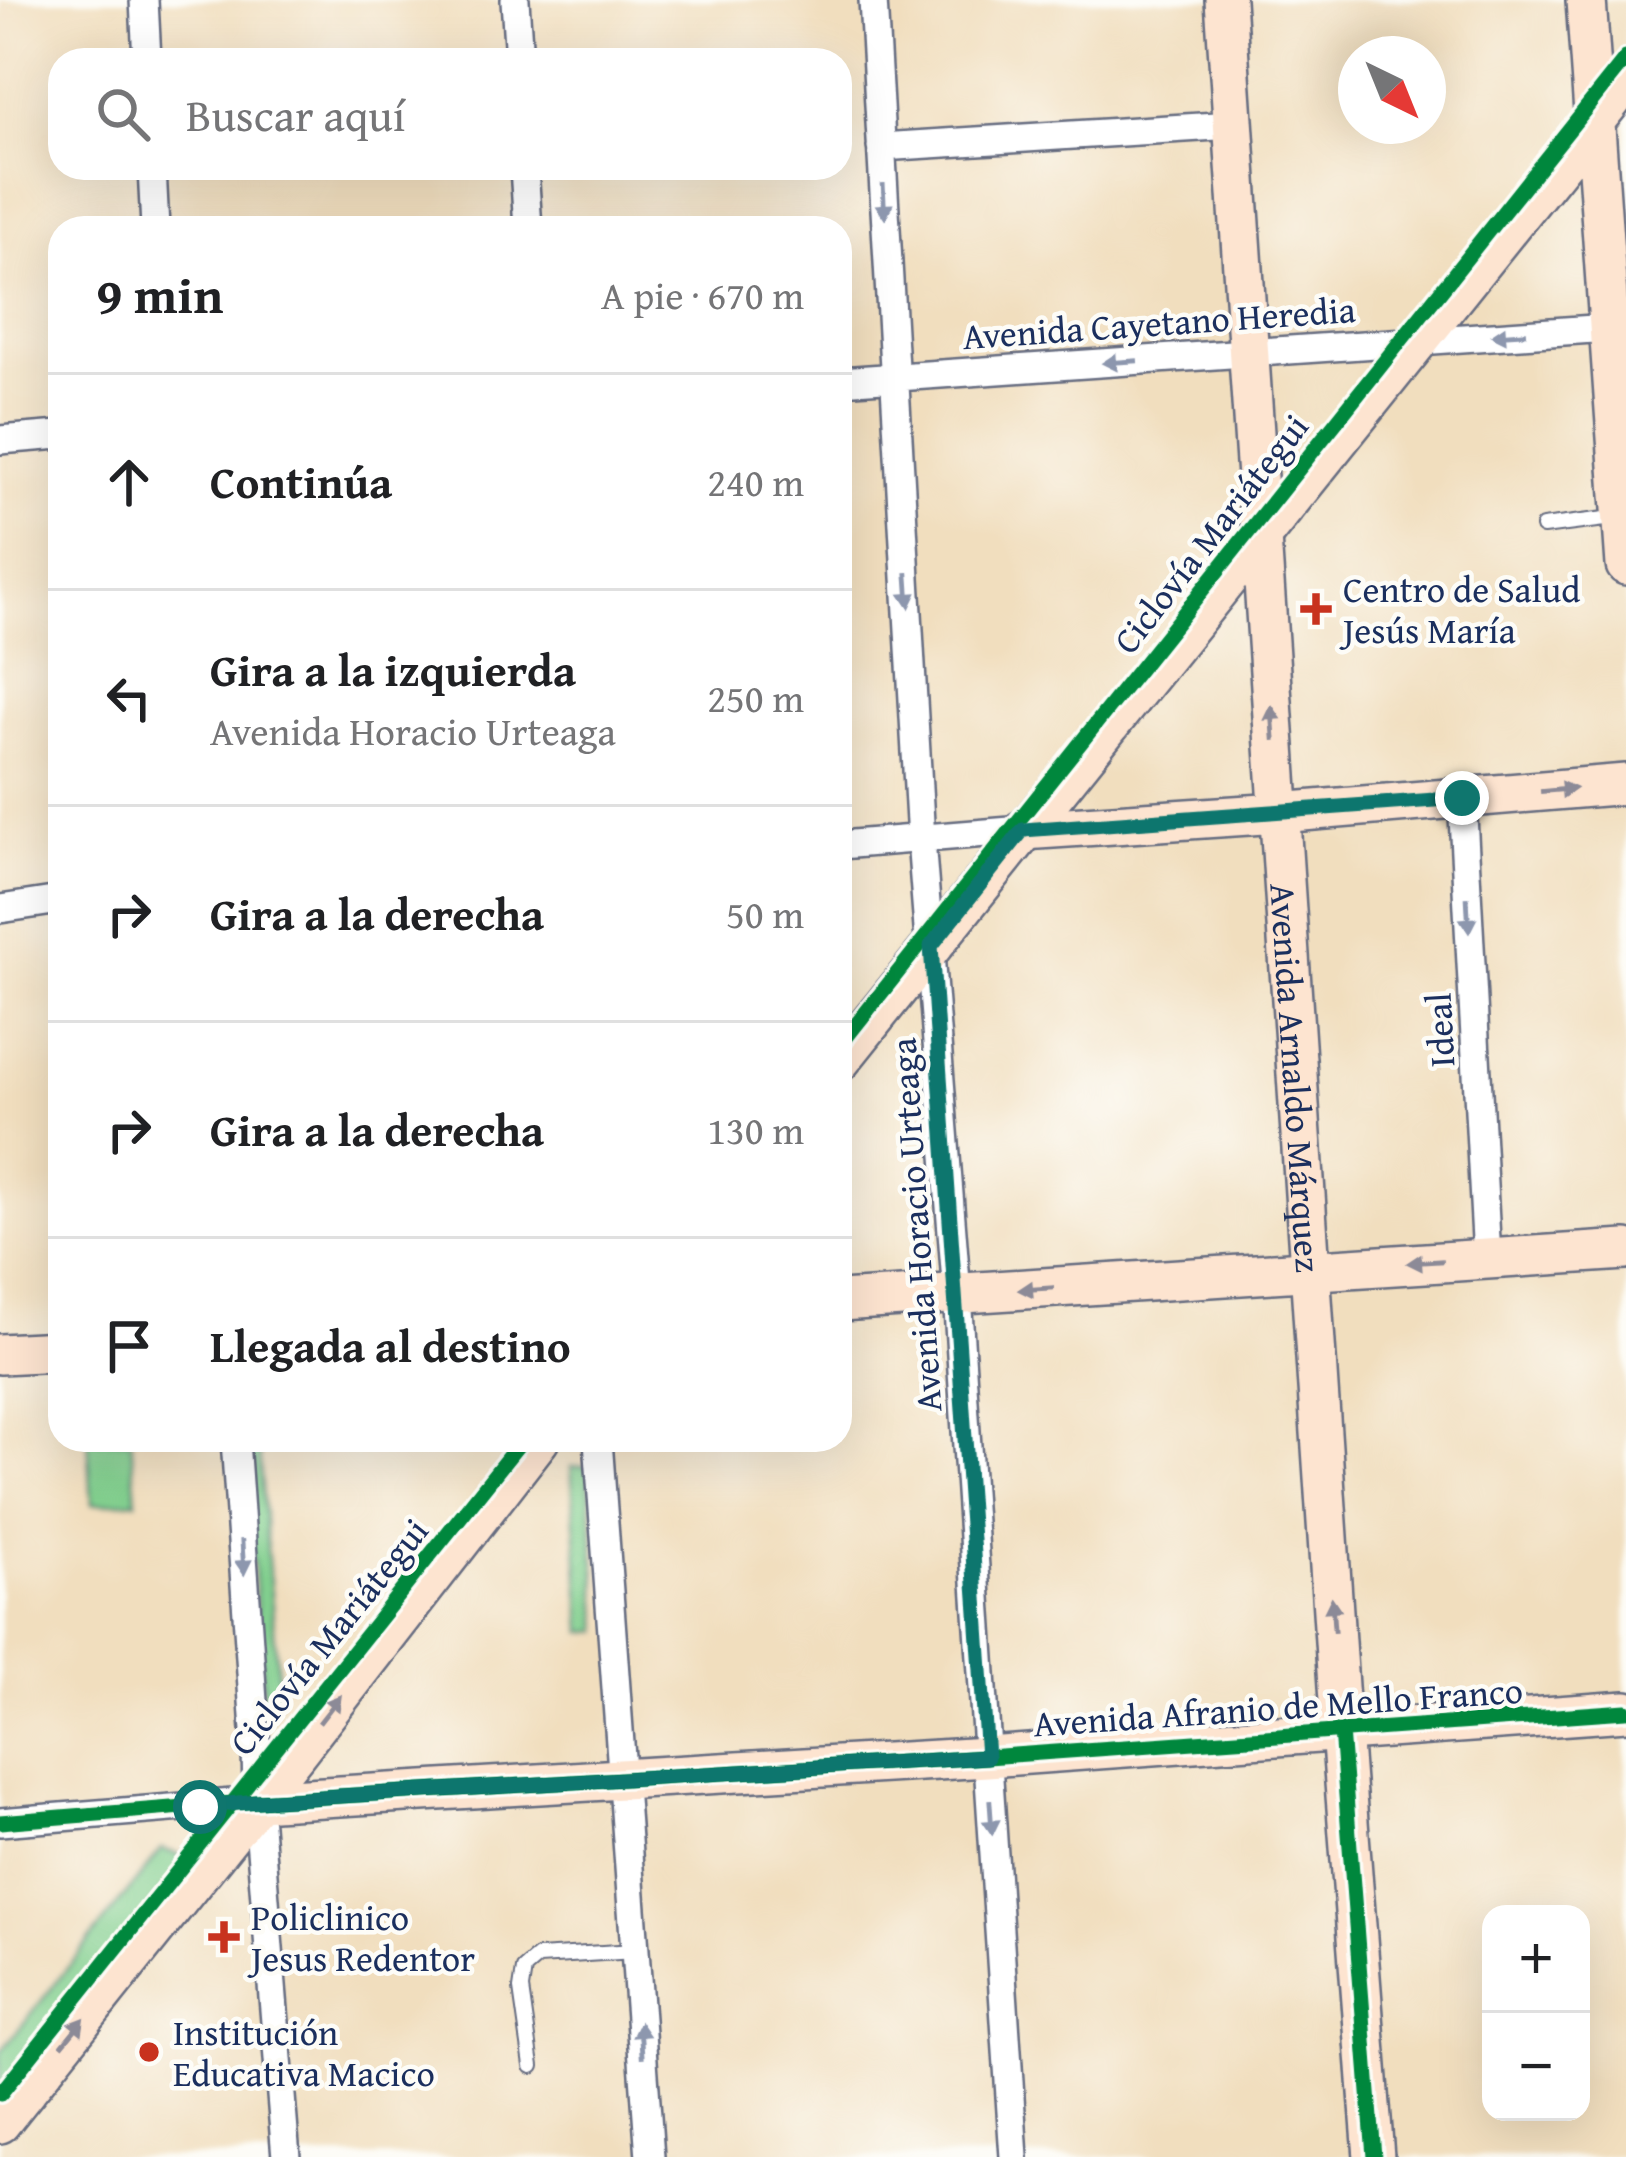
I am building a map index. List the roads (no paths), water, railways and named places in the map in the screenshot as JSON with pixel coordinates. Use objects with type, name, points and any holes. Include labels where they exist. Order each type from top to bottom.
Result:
[{"type":"street","points":[[144,0],[146,48]]},
{"type":"street","points":[[515,0],[518,48]]},
{"type":"street","name":"Avenida Horacio Urteaga","points":[[873,0],[921,840],[957,1295],[1014,2157]]},
{"type":"street","name":"Avenida Arnaldo Márquez","points":[[1225,0],[1374,2157]]},
{"type":"street","points":[[1586,0],[1618,327],[1626,565]]},
{"type":"street","points":[[852,1045],[1626,82]]},
{"type":"street","points":[[881,147],[1233,125]]},
{"type":"street","points":[[153,180],[154,216]]},
{"type":"street","points":[[525,180],[527,216]]},
{"type":"street","name":"Avenida Cayetano Heredia","points":[[852,380],[1618,327]]},
{"type":"street","points":[[0,440],[48,436]]},
{"type":"street","points":[[852,844],[1626,784]]},
{"type":"street","name":"Ideal","points":[[1462,798],[1487,1258]]},
{"type":"street","points":[[0,909],[48,902]]},
{"type":"street","points":[[852,1299],[1626,1250]]},
{"type":"street","points":[[0,1354],[48,1352]]},
{"type":"street","points":[[237,1452],[257,1801],[286,2157]]},
{"type":"street","points":[[0,2123],[530,1452]]},
{"type":"street","points":[[599,1452],[650,2157]]},
{"type":"street","name":"Avenida Afranio de Mello Franco","points":[[0,1822],[1626,1711]]},
{"type":"lane","points":[[1543,527],[1622,517]]},
{"type":"lane","points":[[532,2066],[521,1990],[524,1970],[538,1958],[635,1951]]},
{"type":"place","name":"Centro de Salud Jesús María","points":[[1316,609]]},
{"type":"place","name":"Policlinico Jesus Redentor","points":[[224,1937]]},
{"type":"place","name":"Institución Educativa Macico","points":[[149,2052]]}]
